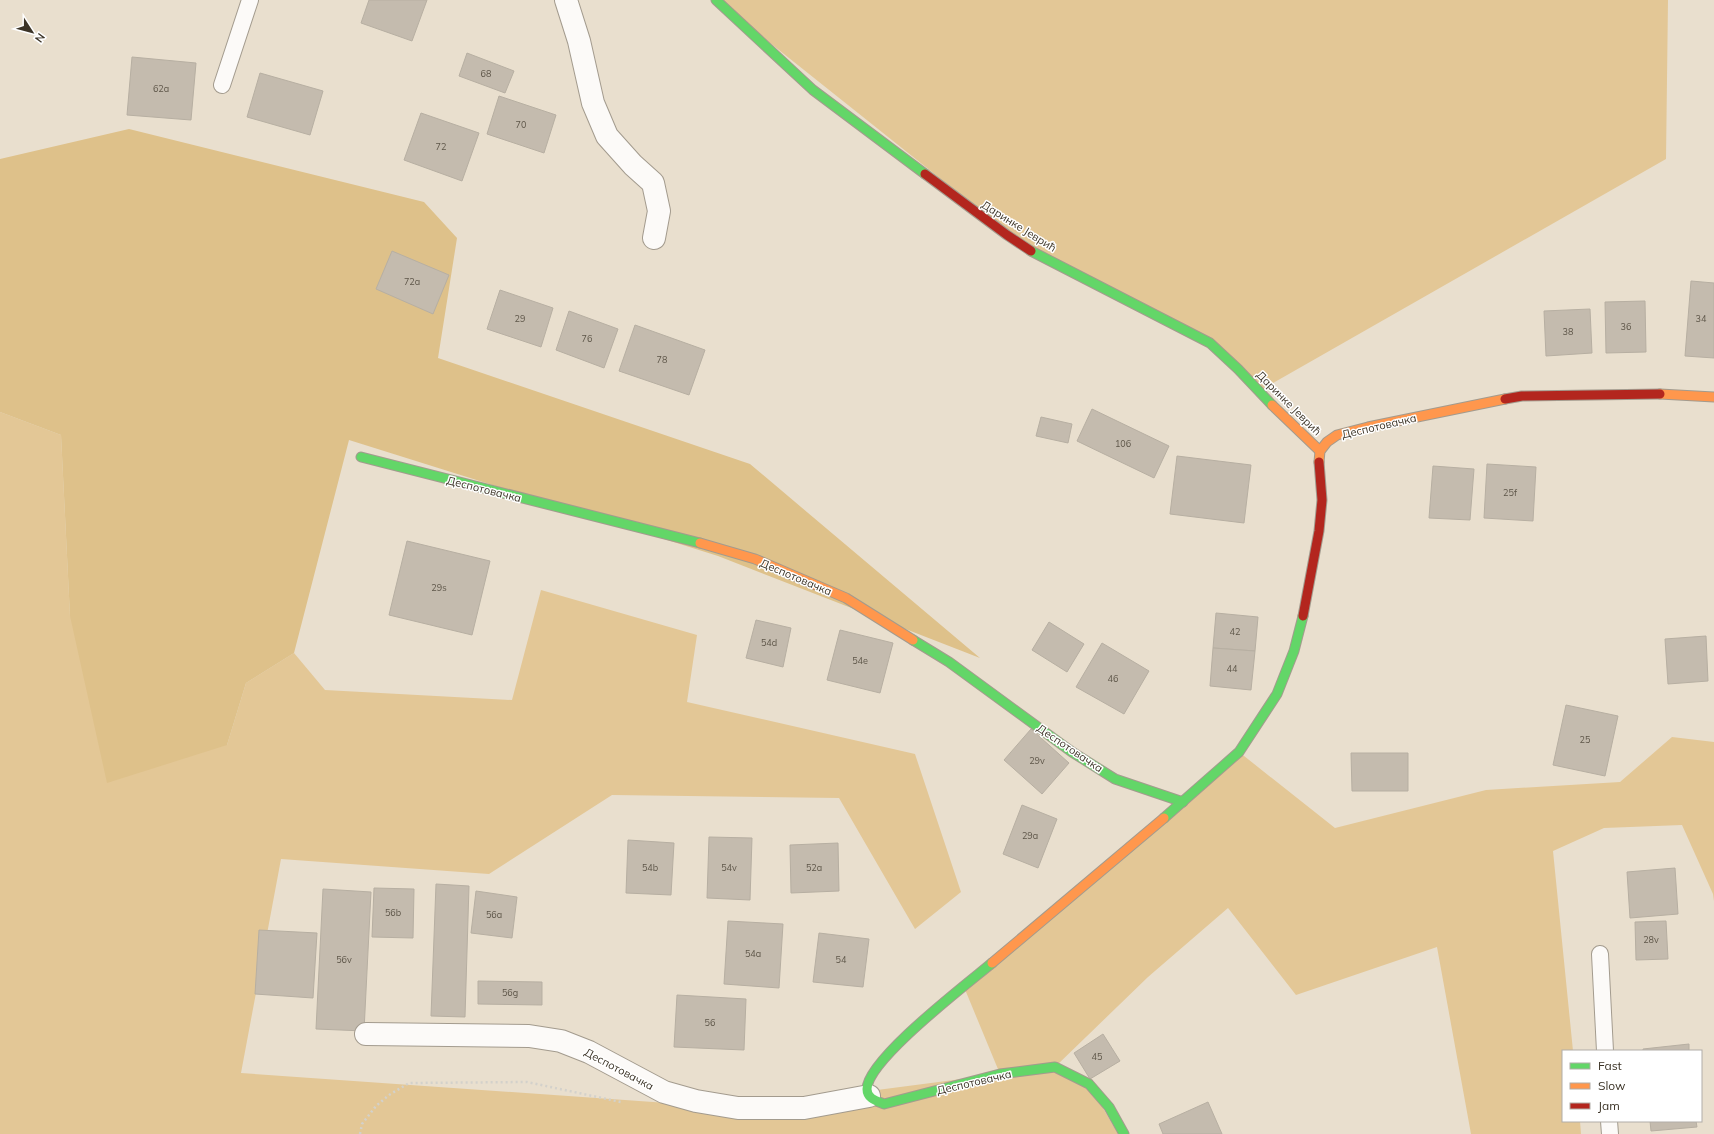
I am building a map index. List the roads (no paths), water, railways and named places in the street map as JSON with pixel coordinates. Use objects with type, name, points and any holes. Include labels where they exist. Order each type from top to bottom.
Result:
[{"type":"street","points":[[566,0],[579,41],[593,103],[607,136],[633,165],[653,182],[659,211],[654,238]]},
{"type":"street","name":"Даринке Јеврић","points":[[716,0],[813,90],[1007,236],[1030,250],[1210,343],[1227,357],[1278,412],[1320,451]]},
{"type":"street","name":"Деспотовачка","points":[[1320,451],[1327,442],[1337,435],[1376,425],[1522,396],[1650,394],[1714,397]]},
{"type":"street","points":[[869,1096],[867,1086],[868,1081],[876,1068],[912,1031],[1184,802],[1239,752],[1276,694],[1294,651],[1304,616],[1319,531],[1322,500],[1319,461],[1320,451]]},
{"type":"street","name":"Деспотовачка","points":[[361,457],[673,536],[755,559],[846,598],[949,662],[1072,752],[1116,778],[1184,802]]},
{"type":"street","name":"Деспотовачка","points":[[366,1034],[529,1036],[561,1041],[589,1052],[664,1092],[696,1101],[738,1108],[804,1108],[869,1096],[877,1103],[892,1103],[1000,1074],[1055,1067],[1089,1084],[1109,1106],[1124,1134]]},
{"type":"lane","points":[[222,85],[250,0]]},
{"type":"lane","points":[[1600,954],[1605,1050]]},
{"type":"lane","points":[[1609,1122],[1610,1134]]}]
